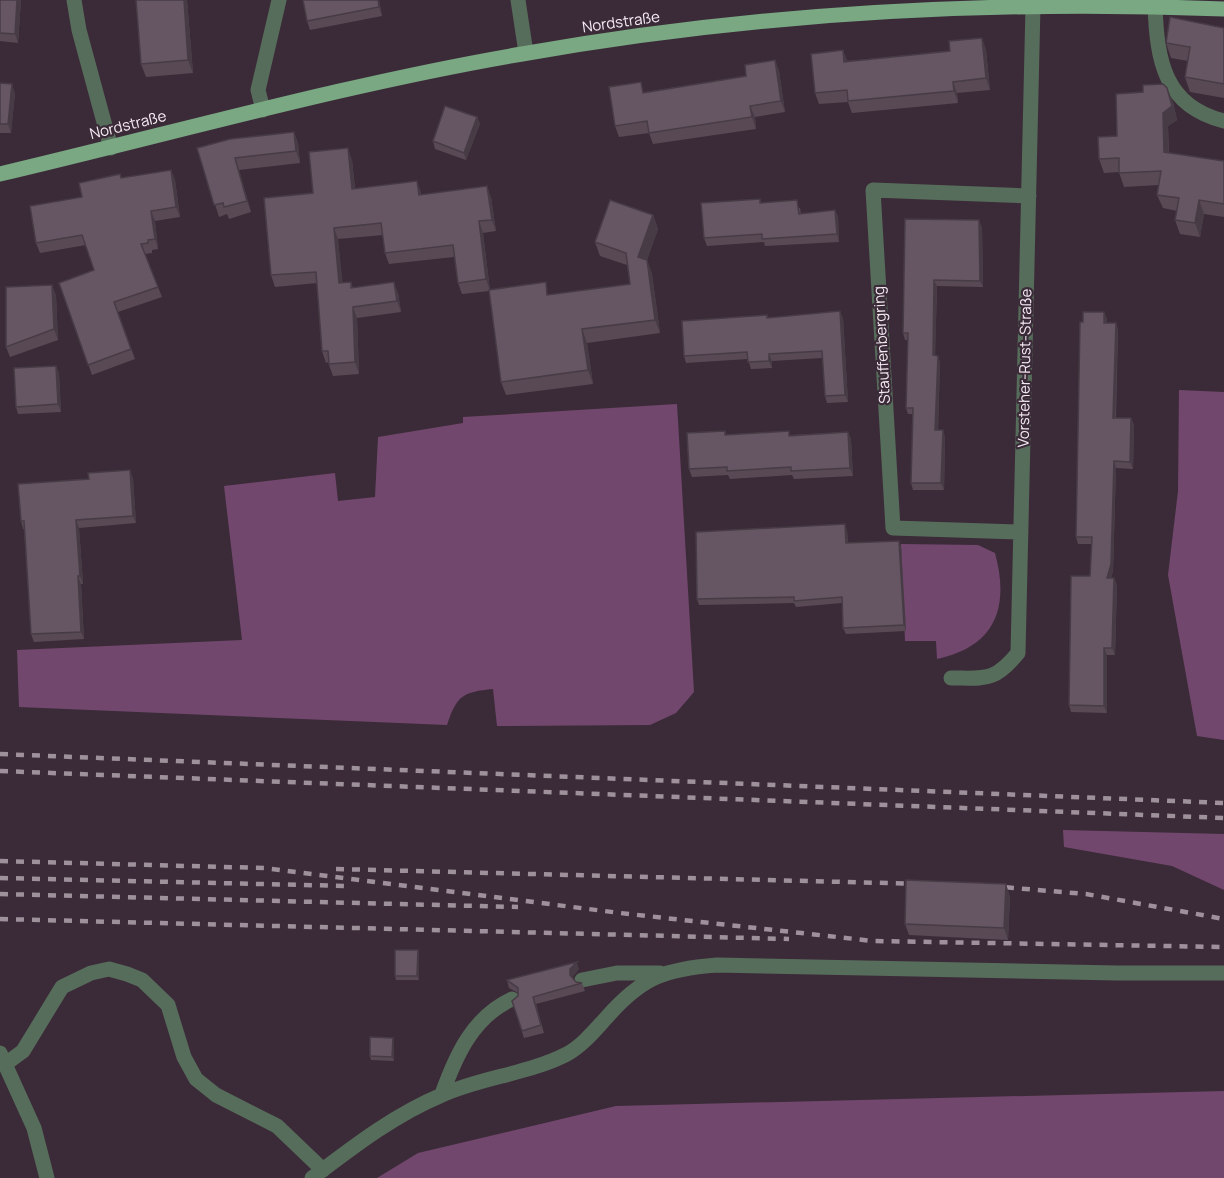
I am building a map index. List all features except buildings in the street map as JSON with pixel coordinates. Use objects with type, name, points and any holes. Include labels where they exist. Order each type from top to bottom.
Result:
[{"type":"main road","name":"Nordstraße","points":[[0,174],[375,83],[526,53],[753,22],[1034,3],[1224,9]]},
{"type":"street","points":[[74,0],[79,30],[111,148]]},
{"type":"street","points":[[263,111],[258,90],[279,0]]},
{"type":"street","points":[[518,0],[526,53]]},
{"type":"street","name":"Vorsteher-Rust-Straße","points":[[951,678],[991,678],[1006,667],[1018,653],[1034,3]]},
{"type":"street","points":[[1155,6],[1163,73],[1178,94],[1193,108],[1224,121]]},
{"type":"street","name":"Stauffenbergring","points":[[1021,532],[892,528],[873,190],[1029,196]]},
{"type":"street","points":[[582,980],[618,973],[663,973],[717,965],[1117,974],[1224,973]]},
{"type":"street","points":[[47,1178],[34,1128],[2,1059],[22,1051],[62,987],[91,973],[109,969],[142,980],[168,1005],[184,1057],[196,1079],[216,1095],[277,1126],[317,1174],[394,1118],[442,1094],[554,1060],[573,1050],[587,1039],[624,997],[663,973]]},
{"type":"street","points":[[442,1094],[453,1065],[473,1028],[501,1004],[512,999]]},
{"type":"shaded area","points":[[1179,390],[1224,392],[1224,740],[1197,736],[1168,575],[1178,491]]},
{"type":"shaded area","points":[[677,404],[694,692],[676,713],[650,725],[497,726],[493,689],[463,697],[454,707],[447,725],[19,707],[17,650],[242,640],[224,486],[335,473],[338,501],[375,497],[378,437],[463,423],[463,417]]},
{"type":"shaded area","points":[[901,544],[978,545],[995,553],[999,573],[999,608],[985,635],[973,645],[937,659],[936,641],[905,641]]},
{"type":"shaded area","points":[[1063,830],[1224,834],[1224,890],[1172,866],[1064,847]]},
{"type":"shaded area","points":[[1224,1091],[1224,1178],[377,1178],[418,1153],[616,1106]]},
{"type":"railway","points":[[0,754],[1224,803]]},
{"type":"railway","points":[[0,771],[1224,818]]},
{"type":"railway","points":[[0,861],[264,868],[620,913],[873,941],[1224,947]]},
{"type":"railway","points":[[336,869],[924,884]]},
{"type":"railway","points":[[0,878],[348,886]]},
{"type":"railway","points":[[990,886],[1086,894],[1224,919]]},
{"type":"railway","points":[[0,894],[518,907]]},
{"type":"railway","points":[[0,919],[789,939]]}]
